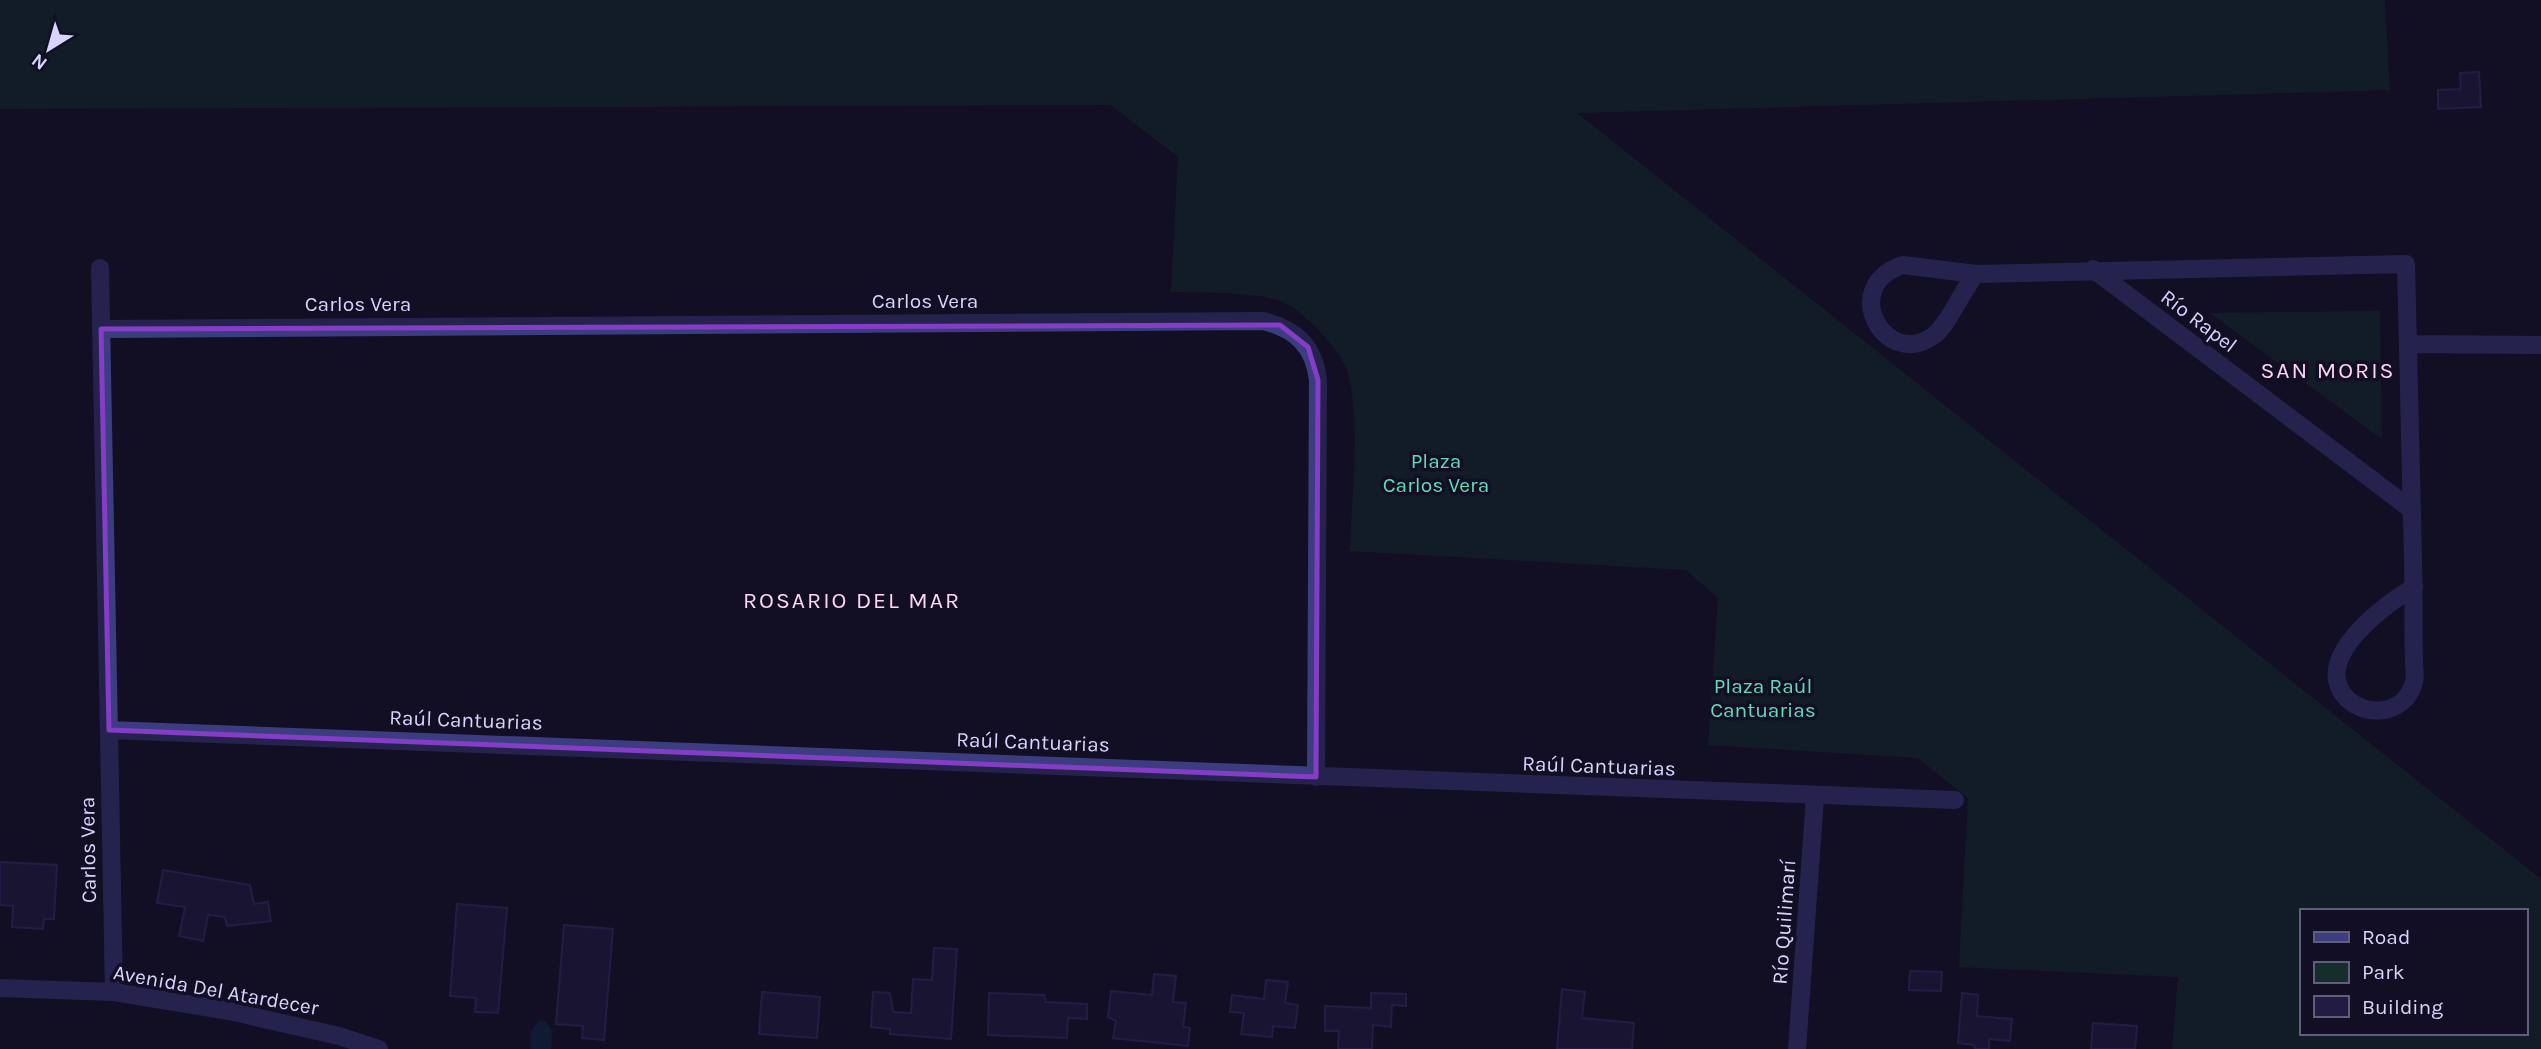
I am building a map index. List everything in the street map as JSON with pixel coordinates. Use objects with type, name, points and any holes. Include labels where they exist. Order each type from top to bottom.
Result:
[{"type":"street","name":"Río Rapel","points":[[1976,274],[1963,289],[1944,326],[1922,342],[1895,340],[1883,333],[1875,322],[1871,298],[1875,286],[1892,268],[1916,265],[1976,274],[2093,269],[2406,264],[2409,344]]},
{"type":"street","name":"Carlos Vera","points":[[100,268],[114,992]]},
{"type":"street","name":"Río Rapel","points":[[2093,269],[2412,510]]},
{"type":"street","name":"Carlos Vera","points":[[101,329],[1263,321],[1280,325],[1296,333],[1308,346],[1314,357],[1318,380],[1316,777]]},
{"type":"street","points":[[2414,587],[2389,602],[2341,653],[2336,666],[2339,686],[2351,703],[2363,709],[2388,710],[2408,696],[2413,685],[2414,587],[2409,344],[2541,345]]},
{"type":"street","name":"Raúl Cantuarias","points":[[109,730],[1815,797],[1955,800]]},
{"type":"street","name":"Río Quilimarí","points":[[1797,1049],[1815,797]]},
{"type":"street","name":"Avenida Del Atardecer","points":[[0,988],[114,992],[229,1011],[339,1036],[379,1049]]},
{"type":"highlighted area","points":[[1280,325],[1308,347],[1318,380],[1316,777],[109,730],[101,329]]},
{"type":"green space","points":[[0,0],[2385,0],[2390,90],[1577,113],[2541,879],[2541,1049],[2172,1049],[2178,977],[1959,967],[1968,798],[1918,758],[1708,745],[1718,598],[1686,570],[1350,551],[1355,435],[1351,389],[1343,362],[1322,333],[1287,304],[1248,295],[1171,292],[1178,157],[1111,105],[0,109]]},
{"type":"green space","points":[[2380,311],[2382,439],[2210,313]]},
{"type":"water","points":[[539,1020],[546,1021],[552,1031],[551,1049],[530,1049],[531,1031]]},
{"type":"building","points":[[2479,72],[2481,107],[2438,109],[2438,90],[2461,89],[2460,73]]},
{"type":"building","points":[[0,862],[57,865],[54,919],[44,919],[43,929],[12,927],[13,906],[0,905]]},
{"type":"building","points":[[163,870],[250,885],[254,904],[268,902],[271,921],[227,926],[225,917],[208,915],[203,941],[179,936],[185,907],[157,903]]},
{"type":"building","points":[[457,904],[507,908],[498,1013],[475,1012],[476,998],[450,996]]},
{"type":"building","points":[[564,925],[613,929],[604,1040],[582,1038],[583,1026],[556,1024]]},
{"type":"building","points":[[934,948],[957,949],[951,1039],[890,1034],[890,1029],[871,1027],[873,992],[890,993],[893,1012],[911,1013],[913,979],[932,980]]},
{"type":"building","points":[[1910,971],[1942,972],[1941,991],[1909,990]]},
{"type":"building","points":[[1154,974],[1176,976],[1173,1002],[1186,1003],[1183,1027],[1190,1028],[1188,1046],[1113,1038],[1116,1021],[1108,1017],[1111,991],[1152,995]]},
{"type":"building","points":[[1266,980],[1288,982],[1285,1003],[1298,1005],[1295,1028],[1273,1026],[1272,1037],[1241,1034],[1244,1013],[1230,1012],[1232,995],[1264,999]]},
{"type":"building","points":[[1562,989],[1585,992],[1582,1018],[1634,1023],[1632,1049],[1557,1049]]},
{"type":"building","points":[[762,992],[820,997],[817,1038],[759,1034]]},
{"type":"building","points":[[989,993],[1044,995],[1046,1002],[1087,1004],[1087,1019],[1068,1018],[1067,1038],[988,1035]]},
{"type":"building","points":[[1371,993],[1406,994],[1406,1006],[1392,1005],[1391,1027],[1373,1025],[1372,1049],[1338,1049],[1339,1031],[1325,1031],[1325,1006],[1371,1008]]},
{"type":"building","points":[[1962,993],[1978,995],[1977,1016],[2012,1019],[2010,1041],[1989,1039],[1989,1049],[1975,1049],[1974,1045],[1958,1043]]},
{"type":"building","points":[[2093,1023],[2137,1026],[2135,1049],[2091,1049]]},
{"type":"district","name":"SAN MORIS","points":[[2328,370]]},
{"type":"district","name":"ROSARIO DEL MAR","points":[[852,600]]},
{"type":"park label","name":"Plaza Carlos Vera","points":[[1436,473]]},
{"type":"park label","name":"Plaza Raúl Cantuarias","points":[[1763,698]]}]
